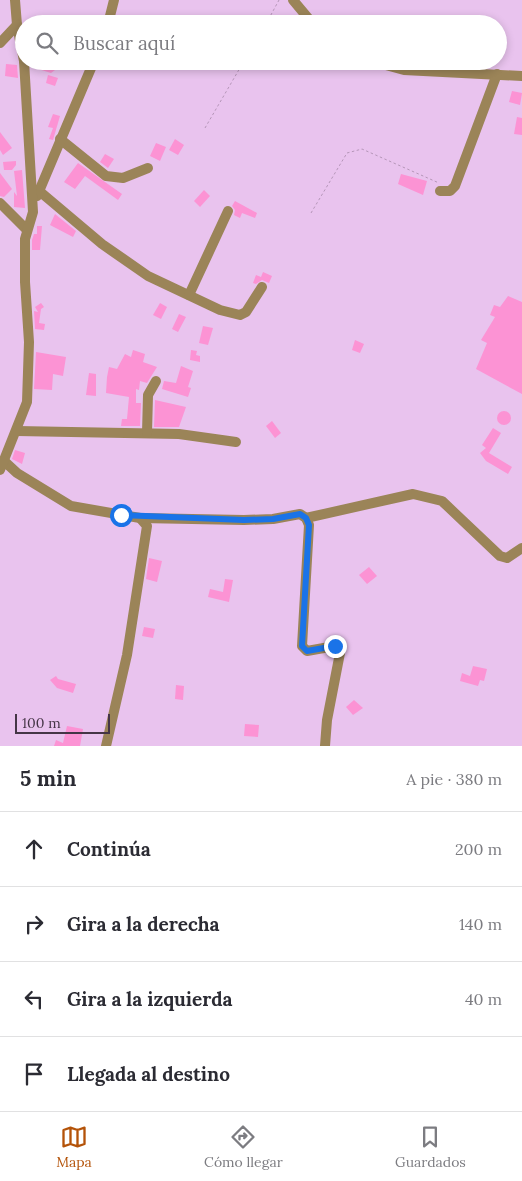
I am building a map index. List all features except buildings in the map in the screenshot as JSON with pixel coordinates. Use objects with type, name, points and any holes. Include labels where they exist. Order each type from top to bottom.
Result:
[{"type":"street","points":[[15,0],[16,15]]},
{"type":"street","points":[[110,15],[114,0]]},
{"type":"street","points":[[292,0],[305,15]]},
{"type":"street","points":[[0,43],[15,27]]},
{"type":"street","points":[[25,70],[33,212]]},
{"type":"street","points":[[91,70],[77,106],[60,139],[38,190],[27,230],[25,282],[29,342],[27,402],[2,465],[17,472],[71,506],[140,518],[254,519],[300,514],[306,518],[309,525],[302,646],[307,651],[335,646],[339,648],[340,653],[327,720],[325,746]]},
{"type":"street","points":[[404,70],[522,76]]},
{"type":"street","points":[[440,191],[452,189],[497,74]]},
{"type":"street","points":[[60,139],[106,176],[123,178],[148,168]]},
{"type":"street","points":[[38,190],[102,244],[148,276],[220,310],[240,316],[246,312],[262,287]]},
{"type":"street","points":[[0,203],[27,230]]},
{"type":"street","points":[[189,295],[228,212]]},
{"type":"street","points":[[147,433],[148,395],[156,381]]},
{"type":"street","points":[[17,431],[179,434],[236,442]]},
{"type":"street","points":[[306,518],[413,494],[442,501],[500,556],[507,558],[522,548]]},
{"type":"street","points":[[106,746],[128,654],[147,526],[140,518]]},
{"type":"path","points":[[271,15],[280,0]]},
{"type":"path","points":[[205,128],[239,70]]},
{"type":"path","points":[[311,213],[347,153],[362,148],[452,189]]},
{"type":"route","points":[[121,515],[140,518],[152,516],[244,520],[273,519],[300,514],[306,518],[309,525],[302,646],[307,651],[335,646]]}]
